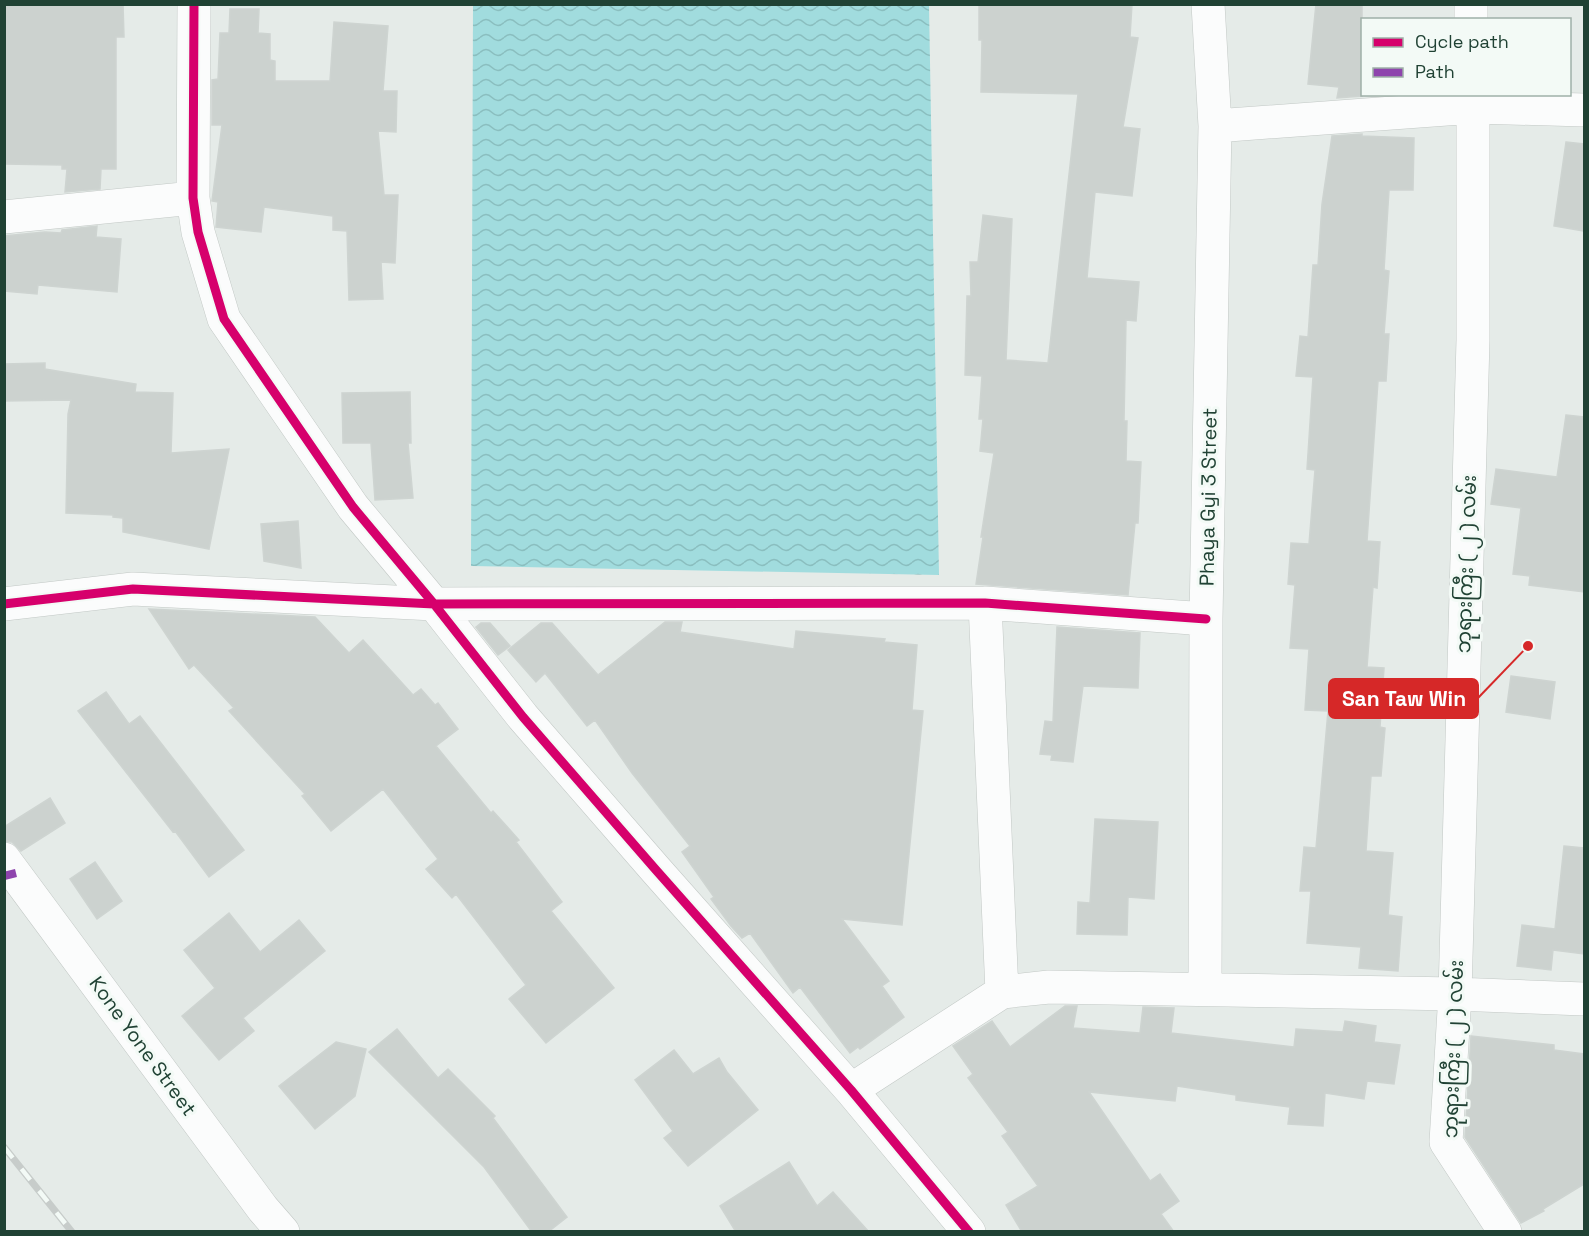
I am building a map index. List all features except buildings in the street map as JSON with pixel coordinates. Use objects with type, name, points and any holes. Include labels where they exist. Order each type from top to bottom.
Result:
[{"type":"street","points":[[194,4],[193,198],[198,232],[224,319],[353,507],[434,604],[523,717],[851,1090],[969,1232]]},
{"type":"street","name":"Phaya Gyi 3 Street","points":[[1205,989],[1206,619],[1215,126],[1208,4]]},
{"type":"street","points":[[1215,126],[1474,101],[1584,110]]},
{"type":"street","name":"ဘုရားကြီး ( ၂ ) လမ်း","points":[[1474,101],[1473,340],[1455,994],[1446,1142],[1505,1232]]},
{"type":"street","points":[[4,217],[193,198]]},
{"type":"street","points":[[4,604],[133,589],[434,604],[985,603],[1206,619]]},
{"type":"street","points":[[985,603],[1002,992]]},
{"type":"street","name":"Kone Yone Street","points":[[4,859],[256,1199],[283,1232]]},
{"type":"street","points":[[851,1090],[1002,992],[1049,987],[1455,994],[1584,999]]},
{"type":"water","points":[[473,5],[929,5],[939,575],[471,566]]},
{"type":"railway","points":[[4,1147],[72,1232]]},
{"type":"marked path","points":[[4,876],[16,873]]},
{"type":"cycle path","points":[[194,4],[193,198],[198,232],[224,319],[353,507],[434,604],[523,717],[851,1090],[969,1232]]},
{"type":"cycle path","points":[[4,604],[133,589],[434,604],[985,603],[1206,619]]},
{"type":"place","name":"San Taw Win","points":[[1528,646]]}]
